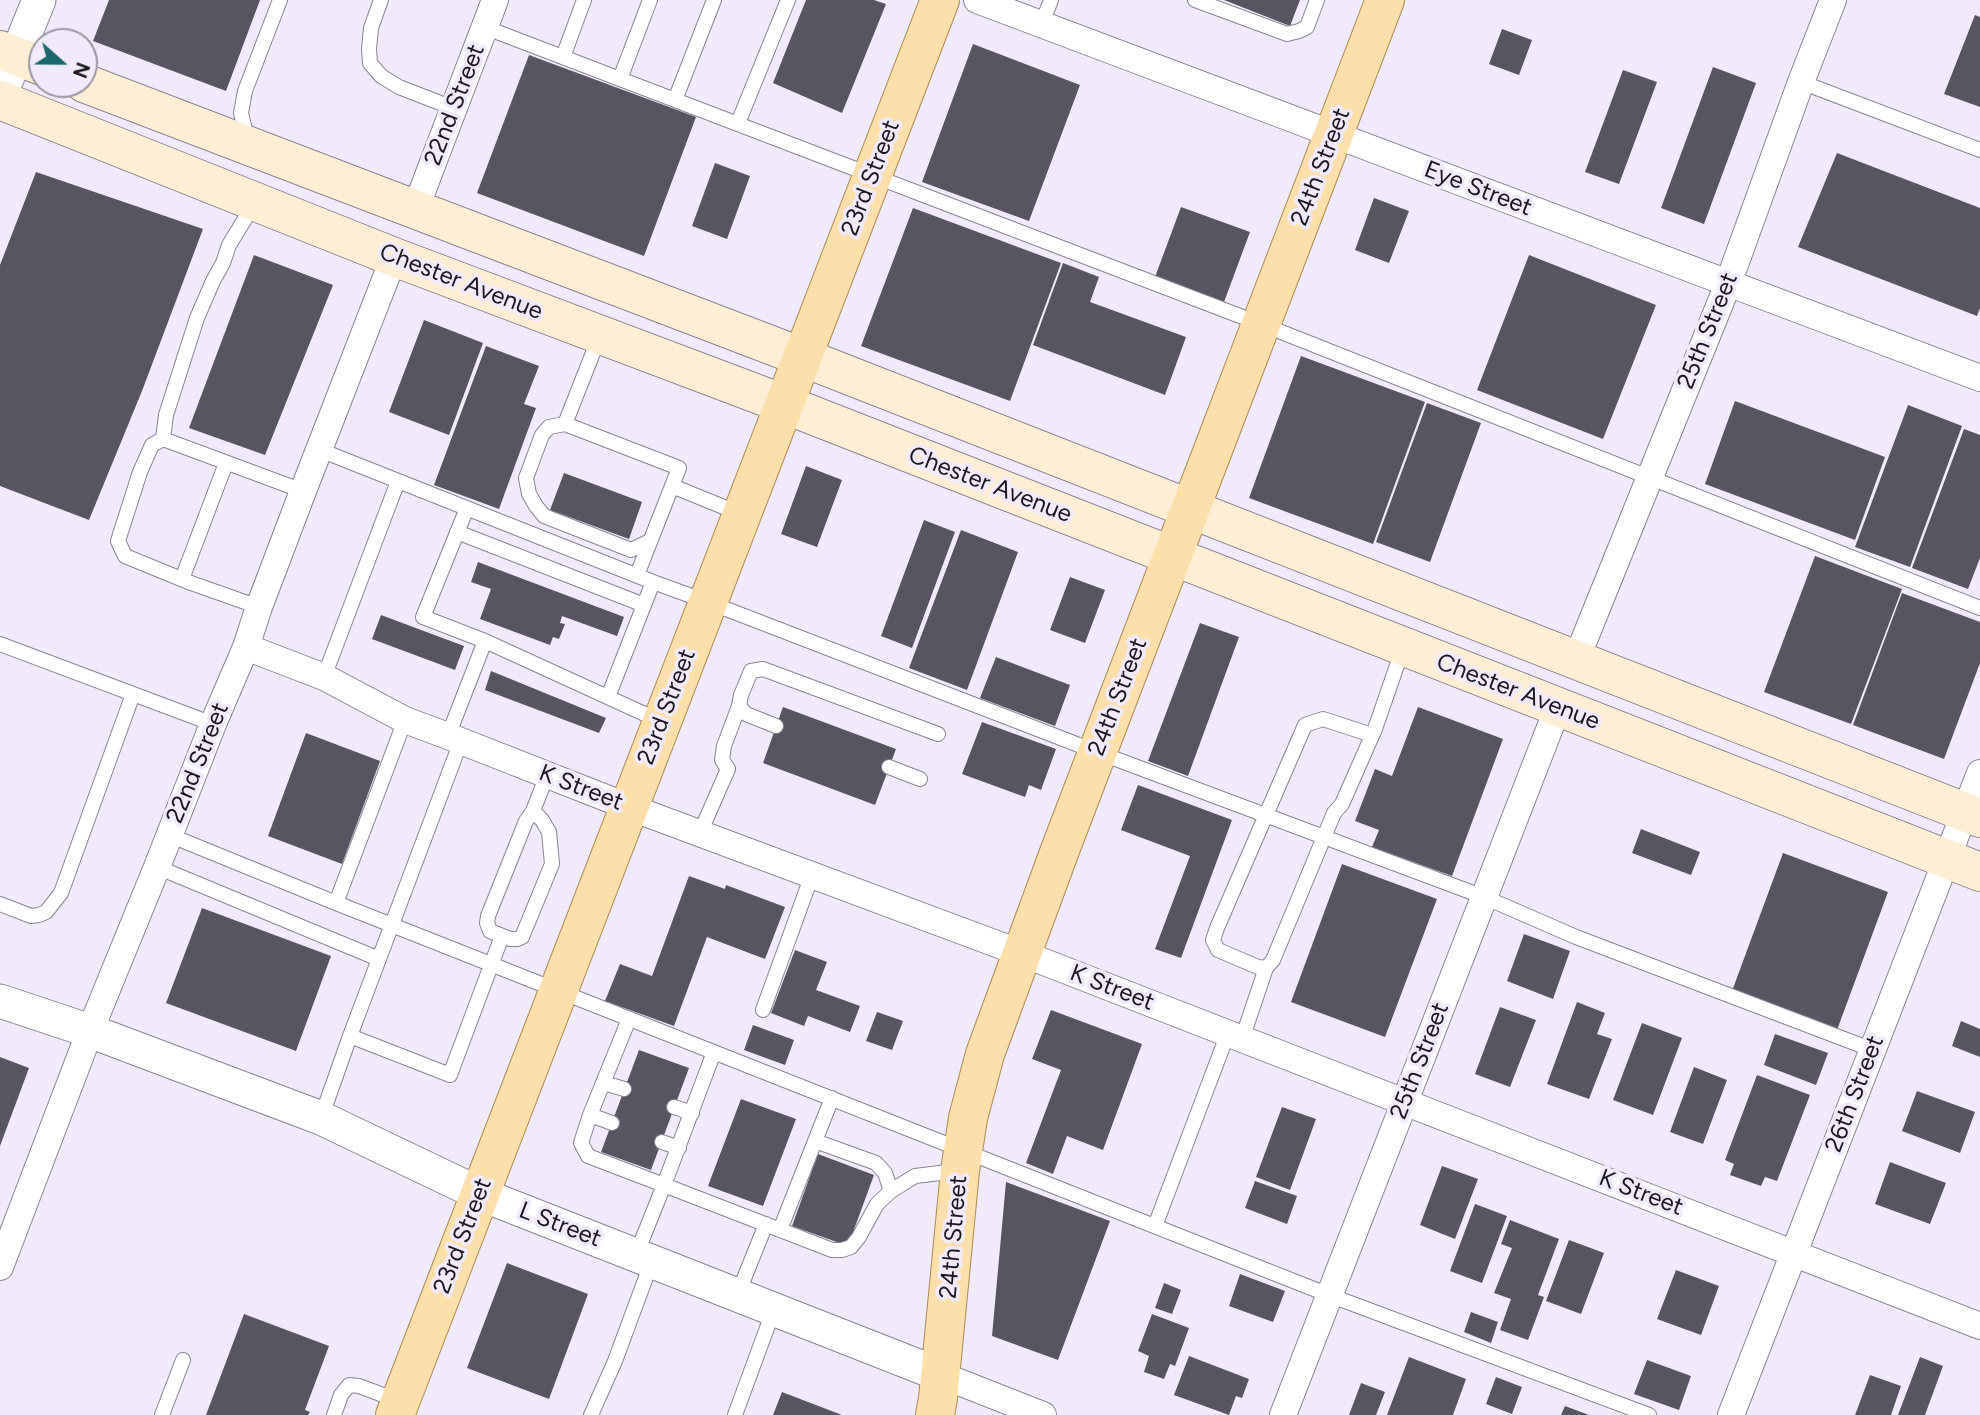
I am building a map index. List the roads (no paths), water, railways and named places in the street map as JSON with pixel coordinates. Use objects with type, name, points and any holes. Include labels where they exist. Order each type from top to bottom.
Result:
[{"type":"main road","name":"23rd Street","points":[[397,1408],[940,0]]},
{"type":"main road","name":"24th Street","points":[[934,1415],[941,1375],[962,1160],[978,1076],[1097,752],[1385,0]]},
{"type":"main road","name":"Chester Avenue","points":[[98,88],[802,358],[1972,815]]},
{"type":"main road","name":"Chester Avenue","points":[[0,98],[394,257],[784,404],[1964,866]]},
{"type":"main road","points":[[1404,647],[1437,636],[1576,660]]},
{"type":"street","points":[[0,98],[19,58],[39,0]]},
{"type":"street","name":"22nd Street","points":[[415,211],[495,0]]},
{"type":"street","name":"Eye Street","points":[[977,0],[1046,12],[1333,135],[1980,378]]},
{"type":"street","name":"25th Street","points":[[1576,660],[1728,284],[1833,0]]},
{"type":"street","name":"22nd Street","points":[[0,1267],[90,1031],[246,647],[394,257]]},
{"type":"street","name":"K Street","points":[[246,647],[324,677],[405,720],[629,807],[1021,953],[1980,1326]]},
{"type":"street","name":"25th Street","points":[[1283,1415],[1558,707]]},
{"type":"street","name":"26th Street","points":[[1731,1415],[1873,1049],[1964,866],[1980,773]]},
{"type":"street","name":"L Street","points":[[0,1001],[90,1031],[321,1118],[480,1194],[1043,1415]]},
{"type":"lane","points":[[256,149],[246,134],[242,113],[245,91],[280,0]]},
{"type":"lane","points":[[381,0],[371,28],[370,63],[381,76],[399,87],[453,108]]},
{"type":"lane","points":[[563,57],[584,0]]},
{"type":"lane","points":[[620,79],[650,0]]},
{"type":"lane","points":[[676,100],[714,0]]},
{"type":"lane","points":[[738,123],[788,0]]},
{"type":"lane","points":[[1195,0],[1287,34],[1307,27],[1317,0]]},
{"type":"lane","points":[[484,27],[1261,324],[1980,608]]},
{"type":"lane","points":[[1801,82],[1980,150]]},
{"type":"lane","points":[[163,439],[166,415],[197,318],[229,245],[256,202]]},
{"type":"lane","points":[[565,424],[600,335]]},
{"type":"lane","points":[[637,575],[679,468],[565,424],[549,427],[542,435],[526,478],[529,494],[544,516],[631,550],[650,541]]},
{"type":"lane","points":[[259,607],[125,556],[118,541],[140,472],[152,444],[163,439],[303,491]]},
{"type":"lane","points":[[320,450],[653,582],[1484,897],[1576,937],[1873,1049]]},
{"type":"lane","points":[[182,579],[226,463]]},
{"type":"lane","points":[[324,677],[398,481]]},
{"type":"lane","points":[[672,486],[742,514]]},
{"type":"lane","points":[[467,509],[423,617],[485,641],[662,722]]},
{"type":"lane","points":[[457,532],[644,605]]},
{"type":"lane","points":[[608,697],[653,582]]},
{"type":"lane","points":[[321,1118],[393,925],[485,641]]},
{"type":"lane","points":[[0,644],[213,724]]},
{"type":"lane","points":[[1155,1226],[1235,1036],[1266,968],[1273,960],[1334,813],[1342,804],[1372,735],[1404,647]]},
{"type":"lane","points":[[700,833],[728,769],[722,760],[724,746],[751,671],[763,669],[938,734]]},
{"type":"lane","points":[[0,904],[31,916],[39,915],[46,912],[61,893],[133,694]]},
{"type":"lane","points":[[739,706],[746,714],[776,726]]},
{"type":"lane","points":[[1266,968],[1218,950],[1213,940],[1305,725],[1323,719],[1372,735]]},
{"type":"lane","points":[[337,903],[405,720]]},
{"type":"lane","points":[[889,767],[920,779]]},
{"type":"lane","points":[[533,811],[549,832],[552,864],[522,937],[510,939],[491,931],[487,923],[488,916],[547,775]]},
{"type":"lane","points":[[169,835],[832,1098],[962,1160],[1155,1226],[1329,1295],[1649,1415]]},
{"type":"lane","points":[[158,867],[379,959]]},
{"type":"lane","points":[[763,1010],[812,875]]},
{"type":"lane","points":[[350,1037],[450,1075],[502,936]]},
{"type":"lane","points":[[629,1019],[590,1115],[582,1143],[588,1156],[832,1250],[851,1247],[859,1237],[871,1203],[915,1176],[962,1160]]},
{"type":"lane","points":[[591,1415],[615,1361],[664,1185],[714,1052]]},
{"type":"lane","points":[[604,1083],[624,1089]]},
{"type":"lane","points":[[737,1296],[773,1227],[801,1188],[832,1098]]},
{"type":"lane","points":[[674,1107],[692,1113]]},
{"type":"lane","points":[[590,1115],[612,1123]]},
{"type":"lane","points":[[815,1141],[876,1163],[885,1173],[891,1191]]},
{"type":"lane","points":[[662,1142],[678,1148]]},
{"type":"lane","points":[[735,1415],[774,1310]]},
{"type":"lane","points":[[162,1415],[183,1360]]},
{"type":"lane","points":[[334,1415],[341,1395],[349,1385],[359,1386],[397,1408]]}]
